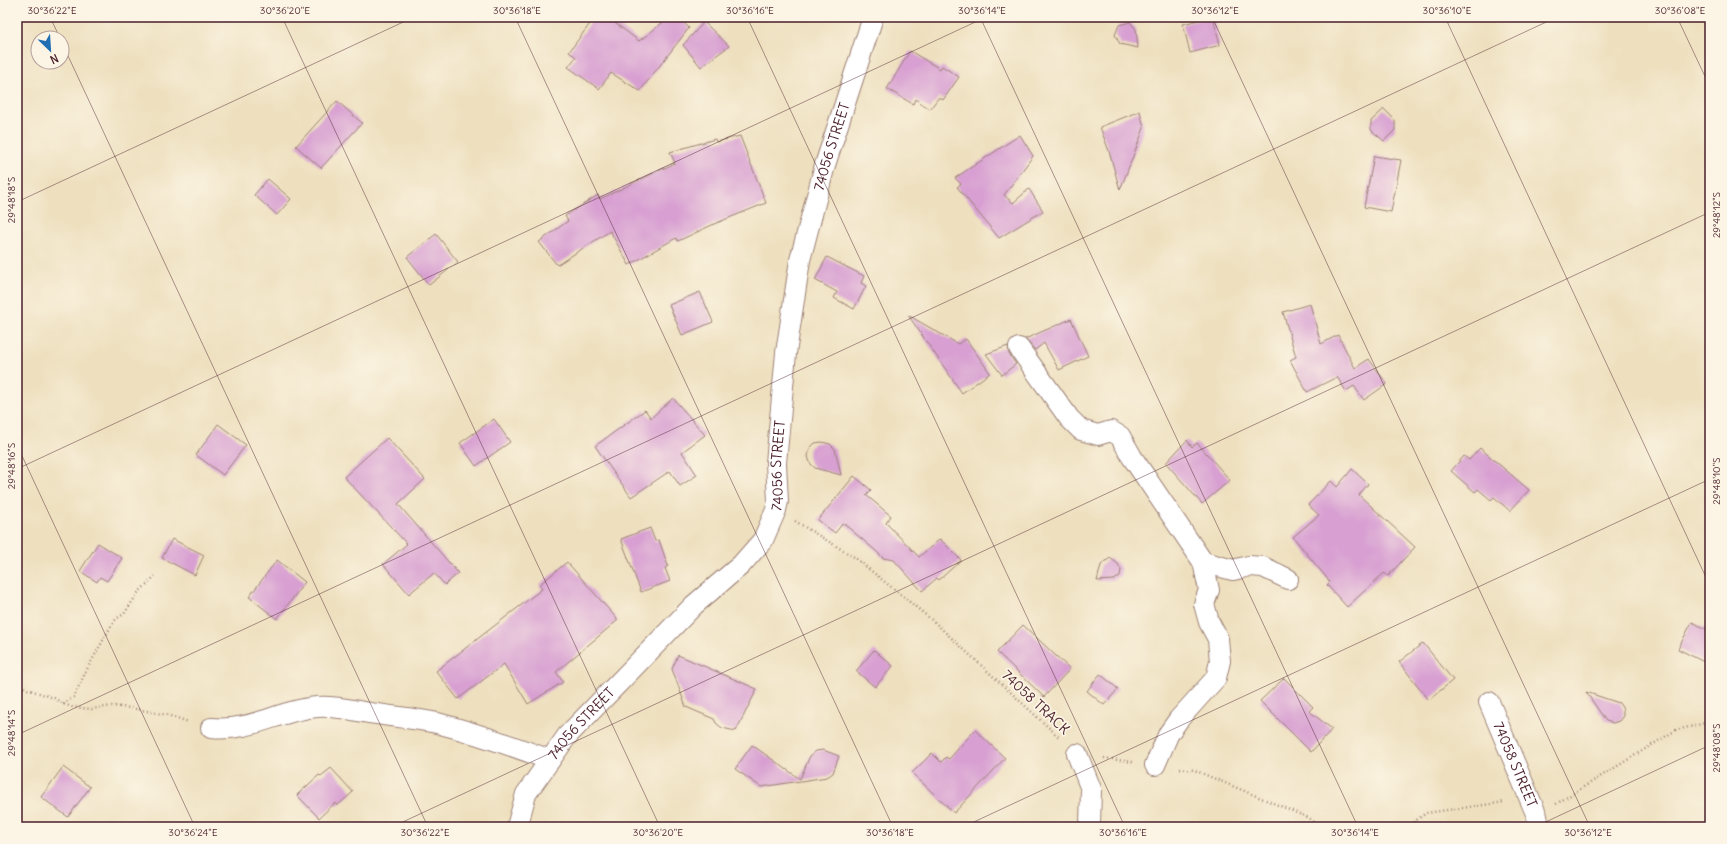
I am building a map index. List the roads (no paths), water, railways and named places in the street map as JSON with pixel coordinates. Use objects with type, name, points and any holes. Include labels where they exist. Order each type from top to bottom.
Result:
[{"type":"street","name":"74056 STREET","points":[[517,827],[526,794],[567,736],[694,606],[741,565],[763,540],[776,510],[778,501],[776,463],[786,353],[800,260],[825,164],[873,17]]},
{"type":"street","points":[[1019,348],[1069,418],[1081,430],[1098,435],[1111,431],[1120,436],[1132,457],[1203,562],[1209,590],[1204,604],[1209,622],[1218,639],[1220,662],[1216,678],[1168,733],[1155,765]]},
{"type":"street","points":[[1203,562],[1233,570],[1249,566],[1263,567],[1288,579]]},
{"type":"street","name":"74058 STREET","points":[[1489,702],[1535,814]]},
{"type":"street","points":[[211,728],[239,728],[317,706],[335,707],[437,723],[508,744],[550,760]]},
{"type":"street","points":[[1077,754],[1091,790],[1090,825],[1088,827]]}]
